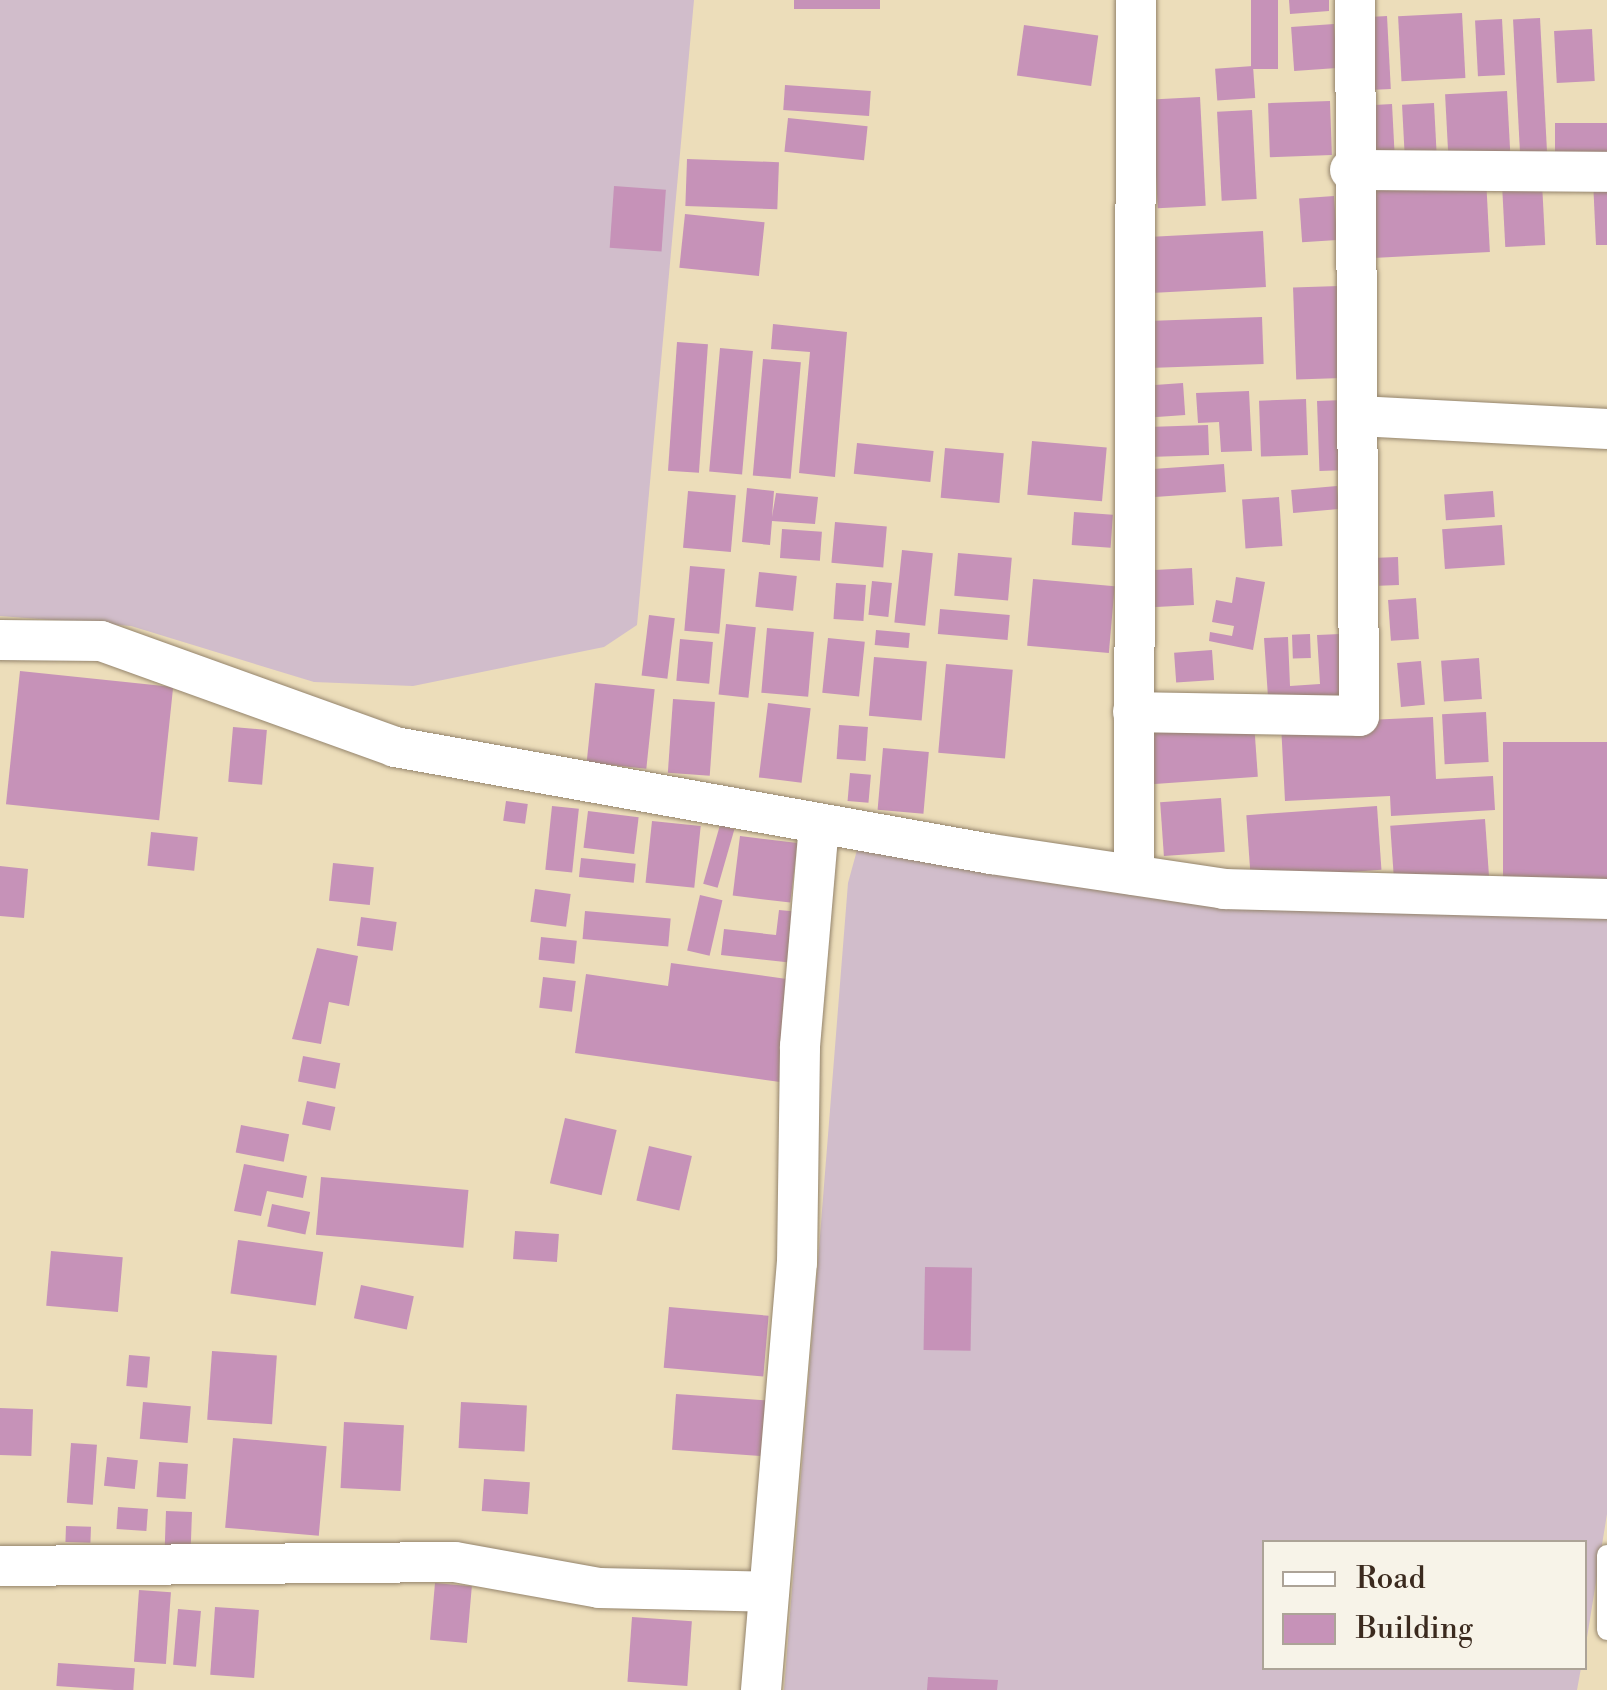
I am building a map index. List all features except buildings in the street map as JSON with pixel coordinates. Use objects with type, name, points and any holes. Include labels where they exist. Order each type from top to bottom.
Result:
[{"type":"street","points":[[1134,876],[1136,0]]},
{"type":"street","points":[[1133,712],[1359,716],[1359,416],[1350,170],[1355,0]]},
{"type":"street","points":[[1350,170],[1607,172]]},
{"type":"street","points":[[1359,416],[1607,429]]},
{"type":"street","points":[[0,640],[102,641],[395,747],[1134,876],[1224,889],[1607,899]]},
{"type":"street","points":[[761,1690],[819,824]]},
{"type":"street","points":[[0,1566],[456,1562],[599,1588],[769,1592]]},
{"type":"lane","points":[[1607,1555],[1607,1630]]},
{"type":"shaded area","points":[[0,0],[694,0],[637,625],[604,647],[413,686],[314,682],[131,626],[0,616]]},
{"type":"shaded area","points":[[865,821],[1198,899],[1607,910],[1607,1514],[1587,1638],[1587,1540],[1262,1540],[1262,1670],[1581,1670],[1577,1690],[784,1690],[848,883]]}]
